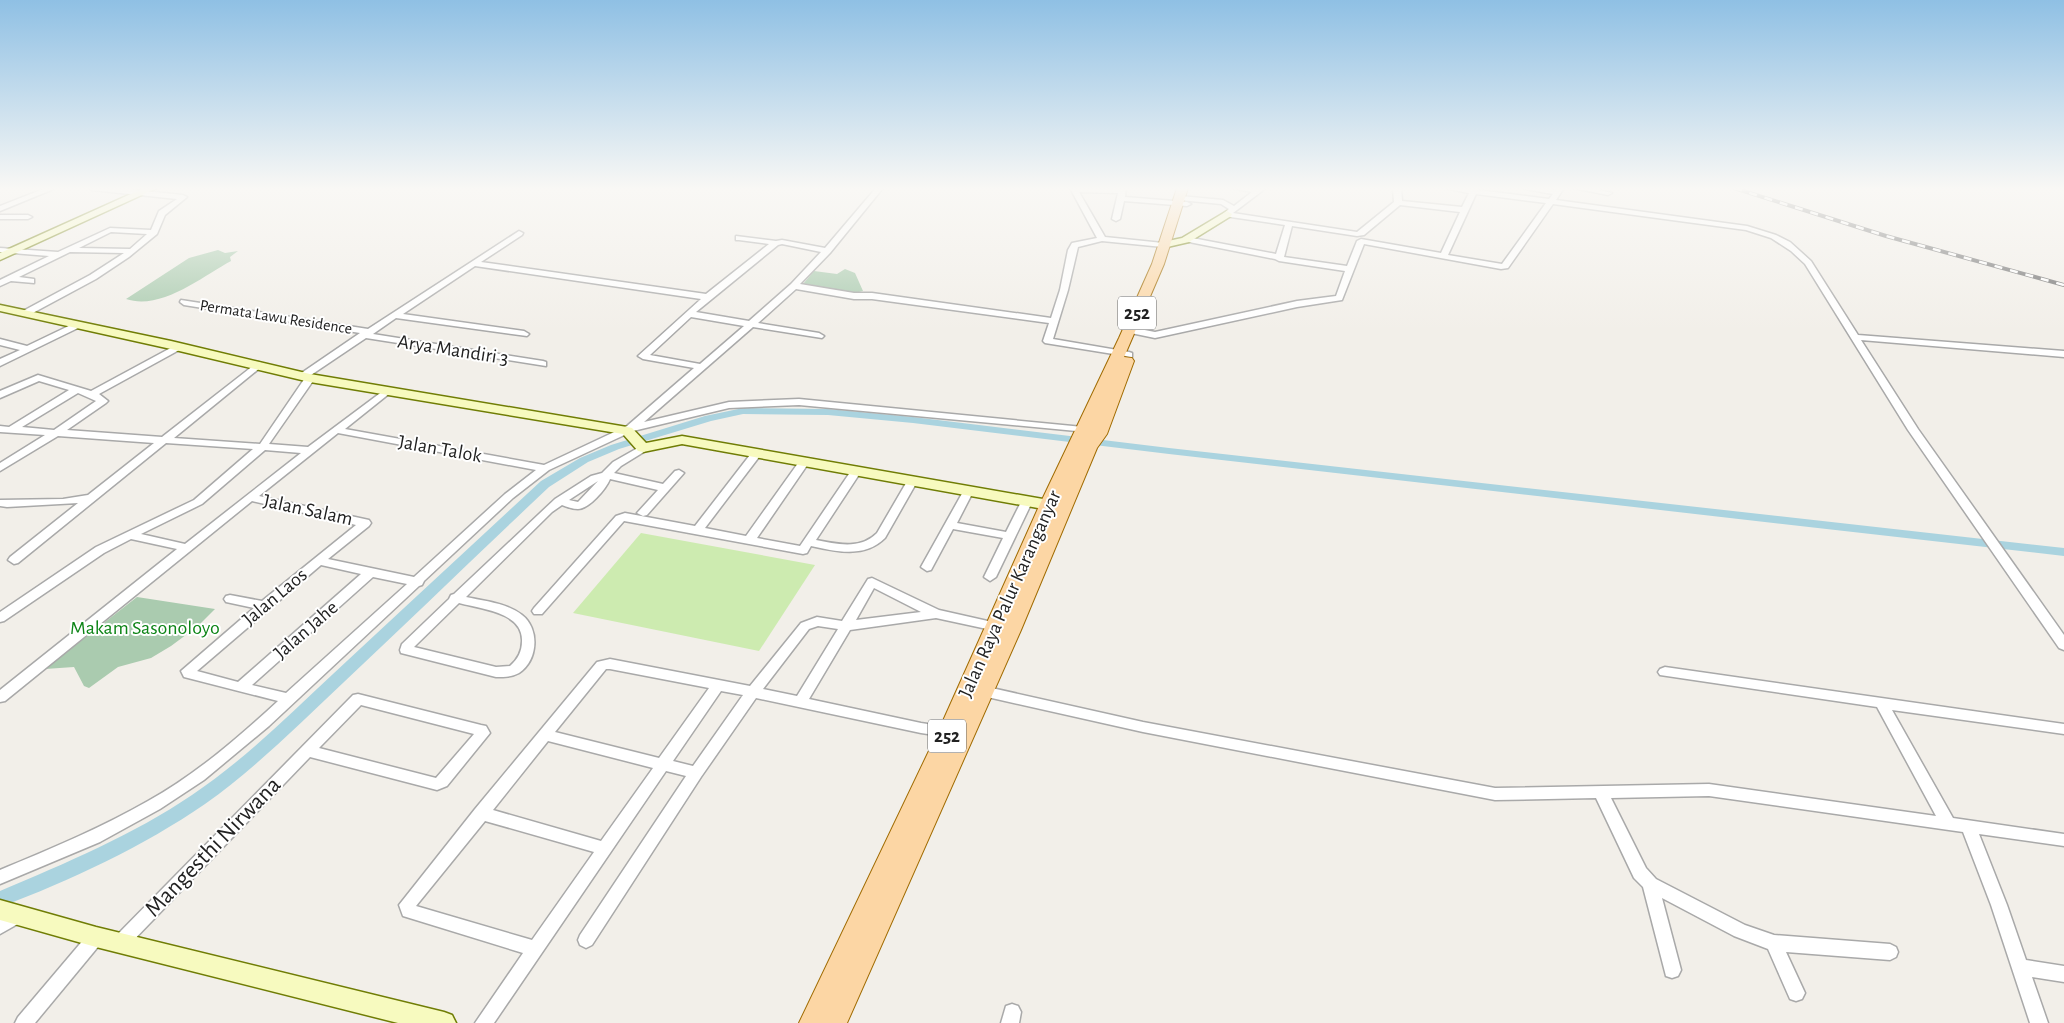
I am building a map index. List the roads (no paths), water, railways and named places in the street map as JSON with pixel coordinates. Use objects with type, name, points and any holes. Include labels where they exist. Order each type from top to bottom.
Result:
[{"type":"main road","name":"Jalan Raya Palur Karanganyar","points":[[834,1023],[956,734],[1135,330],[1158,264],[1171,236]]},
{"type":"main road","name":"Jalan Raya Palur Karanganyar","points":[[813,1023],[956,734]]},
{"type":"street","points":[[3,253],[43,236]]},
{"type":"street","points":[[0,283],[97,236]]},
{"type":"street","points":[[26,314],[110,266],[149,236]]},
{"type":"street","points":[[0,618],[84,560],[198,502],[263,446],[307,377],[365,334],[514,236]]},
{"type":"street","points":[[629,431],[794,286],[840,236]]},
{"type":"street","points":[[1124,354],[1050,342],[1048,340],[1064,290],[1072,250],[1078,244],[1102,239],[1168,244],[1192,236]]},
{"type":"street","points":[[1279,256],[1285,236]]},
{"type":"street","points":[[1443,257],[1453,236]]},
{"type":"street","points":[[1135,330],[1155,334],[1297,304],[1339,298],[1349,269],[1362,241],[1495,267],[1505,266],[1526,236]]},
{"type":"street","points":[[1770,236],[1788,243],[1808,263],[1913,430],[2064,645]]},
{"type":"street","points":[[739,238],[776,243],[782,242],[827,251]]},
{"type":"street","points":[[1187,239],[1279,256],[1281,260],[1349,269]]},
{"type":"street","points":[[702,367],[643,356],[708,298],[776,243]]},
{"type":"street","points":[[66,250],[131,251]]},
{"type":"street","points":[[3,253],[57,254]]},
{"type":"street","points":[[473,264],[708,298]]},
{"type":"street","points":[[10,278],[31,281]]},
{"type":"street","points":[[794,286],[854,296],[872,296],[1055,321]]},
{"type":"street","name":"Permata Lawu Residence","points":[[184,302],[365,334]]},
{"type":"street","points":[[0,308],[307,377],[629,431],[642,446]]},
{"type":"street","points":[[690,314],[819,336]]},
{"type":"street","points":[[393,315],[524,334]]},
{"type":"street","points":[[0,363],[77,325]]},
{"type":"street","name":"Arya Mandiri 3","points":[[365,334],[543,364]]},
{"type":"street","points":[[1853,337],[2064,354]]},
{"type":"street","points":[[0,342],[28,349]]},
{"type":"street","points":[[92,394],[178,347]]},
{"type":"street","points":[[14,560],[163,439],[258,365]]},
{"type":"street","points":[[0,395],[38,378],[75,391],[92,394],[102,401],[0,468]]},
{"type":"street","points":[[5,430],[75,391]]},
{"type":"street","points":[[0,698],[252,498],[309,450],[387,391]]},
{"type":"street","points":[[0,877],[95,837],[155,805],[199,776],[418,582],[509,496],[544,468],[629,431],[729,405],[799,402],[1086,439]]},
{"type":"street","points":[[5,430],[309,450]]},
{"type":"street","name":"Jalan Talok","points":[[336,430],[544,468]]},
{"type":"street","points":[[455,598],[505,612],[519,618],[527,630],[529,642],[527,650],[514,669],[496,672],[406,650],[455,598],[548,510],[595,478],[606,475],[642,446],[682,440],[1056,506]]},
{"type":"street","points":[[698,530],[757,454]]},
{"type":"street","points":[[749,540],[805,461]]},
{"type":"street","points":[[806,546],[857,470]]},
{"type":"street","points":[[643,512],[679,472]]},
{"type":"street","points":[[606,475],[666,488]]},
{"type":"street","points":[[538,611],[620,518],[749,540],[845,548],[873,542],[881,535],[913,480]]},
{"type":"street","points":[[927,567],[969,490]]},
{"type":"street","points":[[2,506],[91,498]]},
{"type":"street","name":"Jalan Salam","points":[[252,498],[365,522]]},
{"type":"street","points":[[990,578],[1027,500]]},
{"type":"street","name":"Jalan Laos","points":[[241,687],[188,673],[190,669],[365,522]]},
{"type":"street","points":[[950,525],[1009,536]]},
{"type":"street","points":[[128,536],[188,548]]},
{"type":"street","points":[[318,561],[418,582]]},
{"type":"street","name":"Jalan Jahe","points":[[241,687],[370,573]]},
{"type":"street","points":[[800,702],[873,582],[936,614],[1003,629]]},
{"type":"street","points":[[230,600],[264,606]]},
{"type":"street","points":[[586,940],[696,773],[753,692],[809,624],[821,621],[846,626],[936,614]]},
{"type":"street","points":[[535,950],[409,911],[407,908],[409,900],[599,667],[606,664],[718,685],[956,734]]},
{"type":"street","points":[[1665,672],[2064,729]]},
{"type":"street","points":[[484,1023],[718,685]]},
{"type":"street","points":[[241,687],[288,699]]},
{"type":"street","points":[[976,690],[1143,726],[1495,794],[1709,790],[2064,840]]},
{"type":"street","name":"Mangesthi Nirwana","points":[[120,943],[307,751],[358,699],[481,730],[484,733],[442,782],[437,784],[307,751]]},
{"type":"street","points":[[1881,702],[1948,823]]},
{"type":"street","points":[[545,735],[696,773]]},
{"type":"street","points":[[1600,791],[1640,873],[1650,884],[1740,931],[1774,943],[1890,952]]},
{"type":"street","points":[[480,813],[606,849]]},
{"type":"street","points":[[1968,826],[1999,905],[2039,1023]]},
{"type":"street","points":[[1650,884],[1672,970]]},
{"type":"street","points":[[8,917],[444,1023]]},
{"type":"street","points":[[24,1023],[96,937]]},
{"type":"street","points":[[1774,943],[1796,993]]},
{"type":"street","points":[[2020,967],[2064,974]]},
{"type":"waterway","points":[[0,899],[127,842],[152,829],[216,787],[282,730],[545,484],[584,460],[615,447],[709,418],[743,411],[828,412],[913,420],[1169,451],[2064,552]]},
{"type":"railway","points":[[1885,236],[2064,285]]},
{"type":"park label","name":"Makam Sasonoloyo","points":[[145,628]]}]
